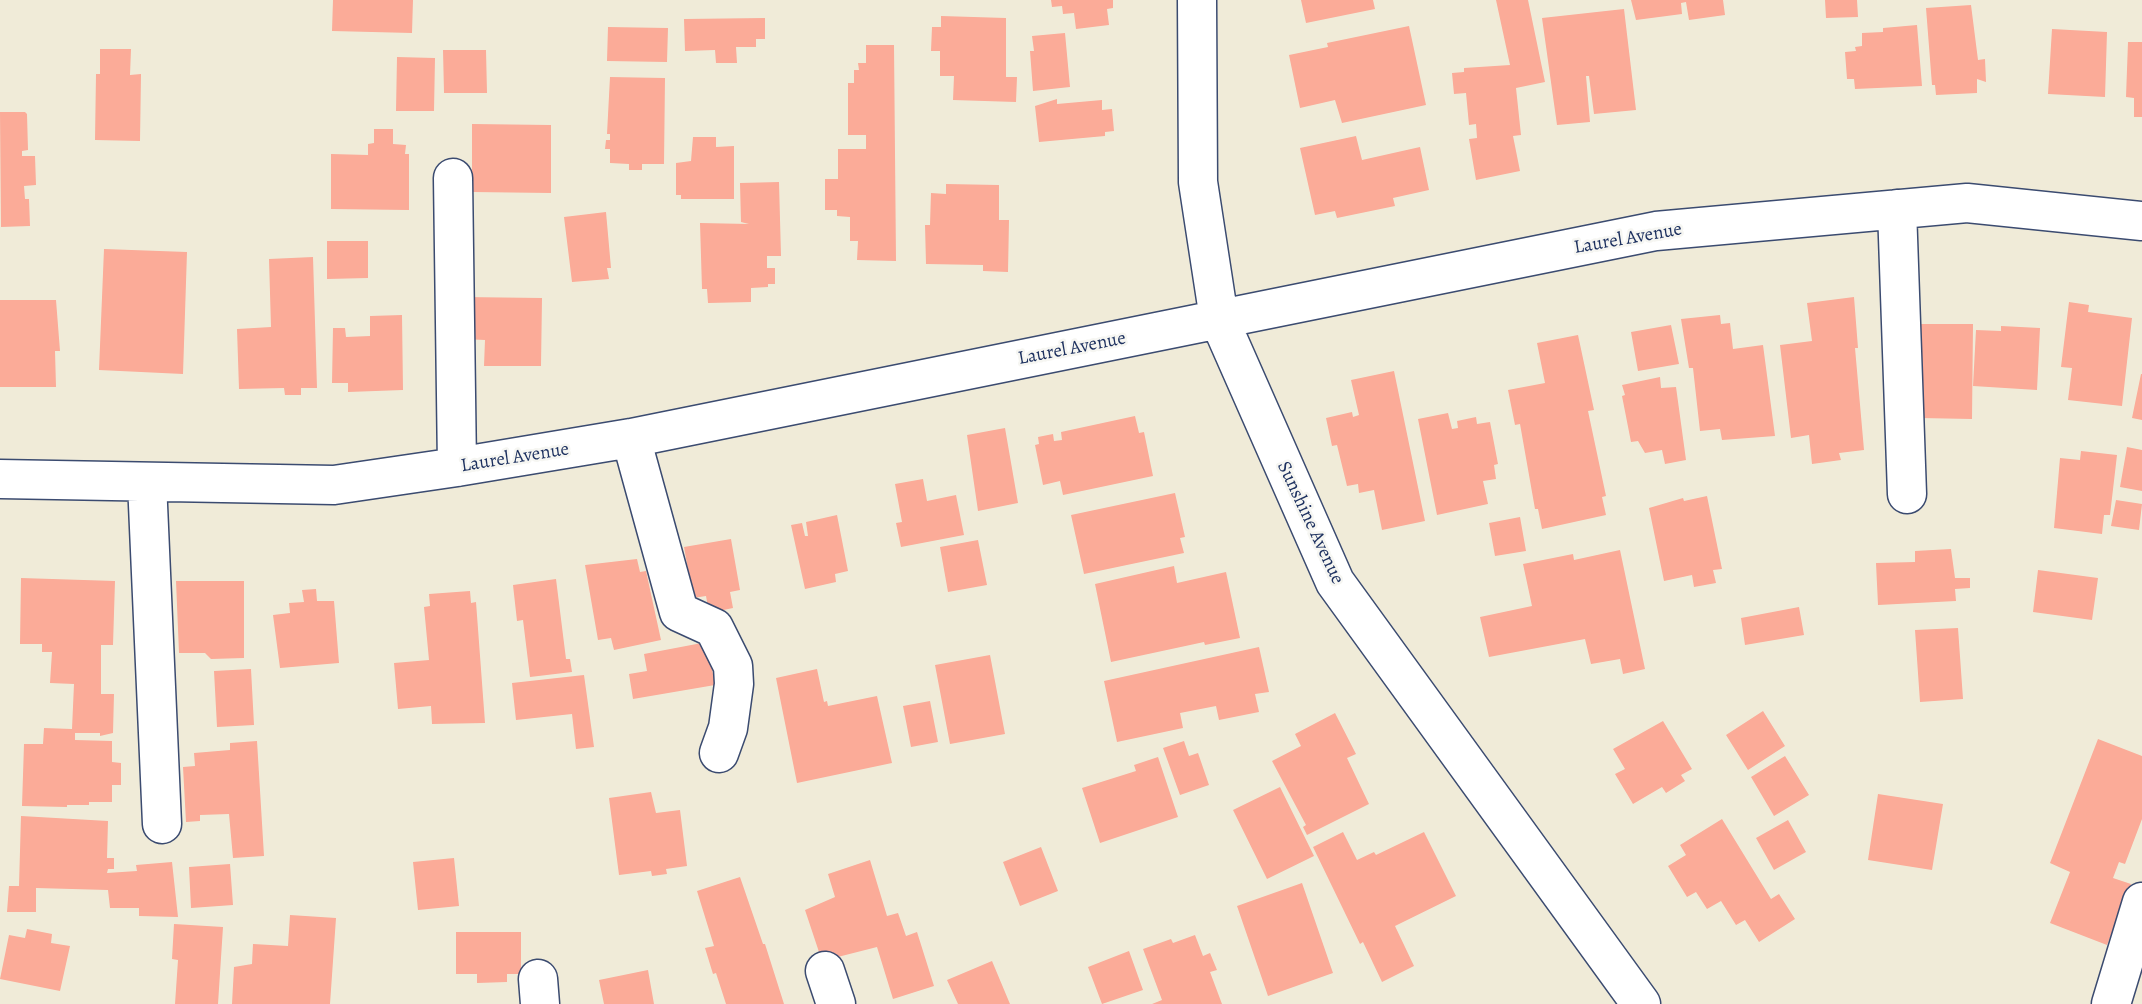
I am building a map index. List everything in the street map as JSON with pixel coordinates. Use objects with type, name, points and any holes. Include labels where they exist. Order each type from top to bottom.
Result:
[{"type":"street","name":"Sunshine Avenue","points":[[1197,0],[1198,182],[1219,319],[1335,582],[1642,1004]]},
{"type":"street","points":[[453,178],[457,467]]},
{"type":"street","name":"Laurel Avenue","points":[[0,480],[334,485],[457,467],[631,438],[1656,231],[1967,203],[2142,221]]},
{"type":"street","points":[[1897,209],[1907,494]]},
{"type":"street","points":[[631,438],[679,612],[714,628],[733,666],[734,684],[728,728],[719,753]]},
{"type":"street","points":[[0,480],[0,497]]},
{"type":"street","points":[[146,482],[162,824]]},
{"type":"street","points":[[2111,1004],[2142,902]]},
{"type":"building","points":[[333,0],[413,0],[412,33],[332,31]]},
{"type":"building","points":[[1051,0],[1113,0],[1113,8],[1107,9],[1109,25],[1076,29],[1074,13],[1063,14],[1062,6],[1052,7]]},
{"type":"building","points":[[1301,0],[1373,0],[1375,9],[1306,23]]},
{"type":"building","points":[[1496,0],[1528,0],[1545,82],[1516,88],[1521,135],[1513,136],[1520,171],[1476,180],[1469,139],[1477,138],[1476,124],[1469,125],[1466,93],[1454,94],[1452,73],[1464,72],[1464,68],[1510,65]]},
{"type":"building","points":[[1631,0],[1723,0],[1725,15],[1689,20],[1686,2],[1681,3],[1682,14],[1636,20]]},
{"type":"building","points":[[1825,0],[1857,0],[1858,17],[1826,18]]},
{"type":"building","points":[[1971,5],[1978,60],[1985,59],[1986,82],[1977,79],[1977,93],[1936,95],[1935,85],[1932,85],[1926,8]]},
{"type":"building","points":[[1624,9],[1636,110],[1594,114],[1589,76],[1586,76],[1590,122],[1557,125],[1542,18]]},
{"type":"building","points":[[941,16],[1006,18],[1006,77],[1017,77],[1016,102],[953,100],[954,76],[940,76],[940,51],[931,51],[932,27],[941,27]]},
{"type":"building","points":[[765,18],[765,39],[756,39],[756,47],[736,47],[737,63],[716,63],[715,50],[685,51],[684,19]]},
{"type":"building","points":[[1917,25],[1922,86],[1855,89],[1854,79],[1847,79],[1845,52],[1856,51],[1855,47],[1862,46],[1862,33]]},
{"type":"building","points":[[1409,26],[1426,105],[1342,123],[1335,100],[1300,108],[1289,55],[1328,47],[1327,43]]},
{"type":"building","points":[[608,27],[668,28],[667,62],[607,61]]},
{"type":"building","points":[[2052,29],[2107,32],[2105,97],[2048,94]]},
{"type":"building","points":[[1065,33],[1070,87],[1033,91],[1030,51],[1034,51],[1032,36]]},
{"type":"building","points":[[2128,42],[2142,42],[2142,117],[2134,117],[2134,98],[2126,97]]},
{"type":"building","points":[[866,45],[894,45],[896,261],[857,260],[858,241],[850,241],[850,217],[837,216],[837,210],[825,210],[825,179],[838,179],[838,149],[866,149],[866,135],[848,135],[848,83],[854,83],[854,70],[859,70],[858,63],[866,63]]},
{"type":"building","points":[[100,49],[131,49],[130,75],[141,74],[140,141],[95,140],[96,74],[100,74]]},
{"type":"building","points":[[443,50],[486,50],[487,93],[444,93]]},
{"type":"building","points":[[397,57],[435,58],[434,111],[396,111]]},
{"type":"building","points":[[610,77],[665,78],[664,164],[642,164],[642,170],[629,170],[629,164],[610,163],[610,149],[605,149],[606,140],[610,140],[610,134],[607,134]]},
{"type":"building","points":[[1057,99],[1057,104],[1102,100],[1102,110],[1112,109],[1114,131],[1105,132],[1105,136],[1039,142],[1035,106]]},
{"type":"building","points":[[0,112],[27,114],[28,150],[22,151],[22,156],[35,156],[36,185],[24,186],[25,199],[29,199],[30,226],[1,227]]},
{"type":"building","points":[[472,124],[551,125],[551,193],[472,192]]},
{"type":"building","points":[[374,129],[393,129],[393,144],[406,145],[405,154],[409,154],[409,210],[331,209],[331,154],[368,155],[368,144],[374,143]]},
{"type":"building","points":[[1356,136],[1362,160],[1420,147],[1429,190],[1393,198],[1395,206],[1337,218],[1335,211],[1315,215],[1300,148]]},
{"type":"building","points":[[693,137],[716,137],[716,147],[734,146],[734,199],[681,199],[681,195],[676,195],[676,163],[691,161]]},
{"type":"building","points":[[779,182],[781,256],[767,256],[767,268],[775,268],[775,284],[751,288],[751,302],[708,303],[707,289],[702,289],[700,223],[749,224],[741,222],[740,183]]},
{"type":"building","points":[[946,184],[999,185],[999,220],[1009,220],[1008,272],[983,271],[983,265],[926,264],[925,225],[930,225],[931,193],[946,194]]},
{"type":"building","points":[[606,212],[611,268],[607,268],[609,279],[572,282],[564,217]]},
{"type":"building","points":[[327,241],[368,241],[368,278],[327,279]]},
{"type":"building","points":[[104,249],[187,252],[183,374],[99,370]]},
{"type":"building","points":[[313,257],[317,388],[301,388],[301,395],[285,395],[284,388],[239,389],[237,329],[271,327],[269,259]]},
{"type":"building","points":[[463,297],[542,298],[541,366],[484,366],[485,340],[463,339]]},
{"type":"building","points":[[1854,297],[1858,348],[1855,348],[1864,450],[1839,453],[1841,460],[1812,464],[1809,435],[1791,438],[1780,345],[1812,341],[1807,303]]},
{"type":"building","points":[[0,300],[56,300],[60,351],[55,351],[56,387],[0,387]]},
{"type":"building","points":[[2069,302],[2089,305],[2088,312],[2132,318],[2122,406],[2068,400],[2072,368],[2061,367]]},
{"type":"building","points":[[402,315],[403,390],[348,392],[348,383],[332,383],[333,328],[345,328],[346,337],[370,336],[370,316]]},
{"type":"building","points":[[1720,315],[1721,324],[1730,323],[1733,349],[1763,345],[1775,436],[1722,440],[1720,429],[1700,431],[1693,368],[1689,368],[1681,319]]},
{"type":"building","points":[[1921,324],[1973,324],[1972,419],[1920,418]]},
{"type":"building","points":[[1671,325],[1679,364],[1638,371],[1631,332]]},
{"type":"building","points":[[2001,326],[2040,328],[2037,390],[1973,386],[1976,330],[2001,331]]},
{"type":"building","points":[[1578,335],[1594,410],[1588,411],[1606,496],[1602,497],[1606,515],[1542,529],[1538,509],[1535,509],[1520,424],[1515,425],[1508,390],[1545,383],[1537,343]]},
{"type":"building","points":[[1394,371],[1425,521],[1382,530],[1374,490],[1359,493],[1358,484],[1347,486],[1337,445],[1332,446],[1326,418],[1352,412],[1353,417],[1359,415],[1351,380]]},
{"type":"building","points":[[2142,374],[2142,420],[2132,418]]},
{"type":"building","points":[[1660,377],[1661,388],[1676,387],[1686,460],[1665,464],[1662,450],[1645,453],[1638,441],[1631,442],[1622,396],[1625,395],[1622,385]]},
{"type":"building","points":[[1448,413],[1452,429],[1458,428],[1457,421],[1476,417],[1477,424],[1490,422],[1498,464],[1494,465],[1496,479],[1483,481],[1488,504],[1437,515],[1418,419]]},
{"type":"building","points":[[1135,416],[1139,433],[1144,432],[1153,476],[1063,495],[1060,481],[1043,485],[1035,445],[1039,444],[1038,437],[1053,434],[1054,441],[1062,440],[1061,432]]},
{"type":"building","points":[[1005,428],[1018,503],[978,511],[967,435]]},
{"type":"building","points":[[2127,447],[2142,450],[2142,491],[2120,487]]},
{"type":"building","points":[[2081,451],[2117,455],[2110,515],[2104,515],[2102,534],[2054,528],[2060,458],[2080,460]]},
{"type":"building","points":[[923,479],[927,501],[956,495],[964,535],[901,547],[896,523],[902,522],[895,484]]},
{"type":"building","points":[[1175,493],[1185,537],[1180,538],[1184,553],[1084,574],[1071,515]]},
{"type":"building","points":[[1707,496],[1722,569],[1713,570],[1716,583],[1694,587],[1692,575],[1664,581],[1649,508],[1683,498],[1684,501]]},
{"type":"building","points":[[2116,500],[2142,504],[2139,530],[2111,526]]},
{"type":"building","points":[[837,515],[848,571],[835,574],[836,582],[805,589],[791,525],[802,523],[805,536],[808,536],[806,522]]},
{"type":"building","points":[[1520,517],[1526,551],[1495,556],[1489,523]]},
{"type":"building","points":[[731,539],[740,590],[730,592],[733,608],[709,613],[706,596],[693,598],[684,547]]},
{"type":"building","points":[[978,540],[987,585],[948,592],[940,547]]},
{"type":"building","points":[[1951,549],[1955,578],[1970,578],[1970,588],[1955,589],[1956,601],[1878,605],[1876,563],[1915,562],[1915,551]]},
{"type":"building","points":[[1620,550],[1645,669],[1623,674],[1620,659],[1591,664],[1585,639],[1489,657],[1480,617],[1532,606],[1523,564],[1573,554],[1574,560]]},
{"type":"building","points":[[637,559],[640,572],[646,571],[661,640],[614,650],[611,638],[598,640],[585,565]]},
{"type":"building","points":[[1174,566],[1177,583],[1226,572],[1240,638],[1205,645],[1204,642],[1111,662],[1095,584]]},
{"type":"building","points":[[2038,570],[2098,578],[2092,620],[2033,612]]},
{"type":"building","points":[[21,578],[115,581],[113,645],[101,645],[101,694],[114,694],[113,733],[100,736],[100,733],[75,733],[75,740],[112,741],[112,762],[121,763],[121,785],[112,785],[112,802],[89,802],[89,805],[67,807],[22,806],[24,744],[43,744],[44,728],[72,729],[74,684],[50,683],[52,652],[42,652],[42,644],[20,644]]},
{"type":"building","points":[[556,579],[566,659],[570,659],[572,672],[530,677],[523,620],[517,621],[513,585]]},
{"type":"building","points":[[176,581],[244,581],[244,658],[211,659],[205,653],[179,653]]},
{"type":"building","points":[[316,589],[317,601],[334,601],[339,663],[280,668],[273,615],[290,613],[289,603],[304,602],[302,590]]},
{"type":"building","points":[[470,591],[471,603],[476,602],[485,723],[432,724],[431,706],[398,709],[394,663],[429,660],[424,607],[430,606],[429,594]]},
{"type":"building","points":[[1799,607],[1804,635],[1745,645],[1741,618]]},
{"type":"building","points":[[1958,628],[1963,699],[1920,702],[1915,630]]},
{"type":"building","points":[[707,642],[715,685],[633,699],[629,674],[647,671],[644,654]]},
{"type":"building","points":[[1259,647],[1269,692],[1255,694],[1259,712],[1219,720],[1216,706],[1180,713],[1183,728],[1117,742],[1104,681]]},
{"type":"building","points":[[990,655],[1005,734],[950,744],[935,665]]},
{"type":"building","points":[[251,669],[254,725],[217,727],[214,671]]},
{"type":"building","points":[[817,669],[824,702],[827,701],[828,706],[877,696],[892,763],[797,783],[776,678]]},
{"type":"building","points":[[584,675],[594,747],[576,749],[572,714],[516,720],[512,683]]},
{"type":"building","points":[[930,701],[938,742],[911,747],[903,706]]},
{"type":"building","points":[[1763,711],[1785,746],[1748,770],[1726,735]]},
{"type":"building","points":[[1335,713],[1356,754],[1347,758],[1369,804],[1307,835],[1303,827],[1306,825],[1272,761],[1301,746],[1295,734]]},
{"type":"building","points":[[1663,721],[1692,769],[1681,775],[1685,781],[1666,793],[1662,787],[1633,804],[1615,774],[1625,769],[1613,749]]},
{"type":"building","points":[[2098,739],[2142,756],[2142,819],[2125,864],[2119,862],[2113,878],[2131,884],[2107,945],[2050,923],[2070,872],[2050,863]]},
{"type":"building","points":[[257,741],[264,856],[233,858],[229,814],[200,815],[200,821],[186,822],[183,767],[195,766],[194,753],[230,750],[230,743]]},
{"type":"building","points":[[1184,741],[1189,756],[1198,753],[1209,785],[1180,795],[1163,748]]},
{"type":"building","points":[[1785,756],[1809,795],[1774,816],[1751,777]]},
{"type":"building","points":[[1158,757],[1178,817],[1100,843],[1082,788],[1136,771],[1134,765]]},
{"type":"building","points":[[1280,787],[1314,856],[1267,879],[1233,810]]},
{"type":"building","points":[[651,792],[656,813],[680,810],[687,866],[666,869],[667,874],[652,876],[651,871],[619,875],[609,798]]},
{"type":"building","points":[[1878,794],[1943,804],[1932,870],[1868,860]]},
{"type":"building","points":[[21,816],[108,821],[107,858],[114,858],[114,869],[108,869],[107,873],[137,871],[136,865],[172,862],[178,917],[139,916],[139,908],[110,908],[108,890],[36,888],[36,912],[7,912],[9,886],[19,886]]},
{"type":"building","points":[[1722,819],[1771,899],[1779,894],[1795,919],[1759,942],[1745,920],[1736,925],[1721,901],[1707,909],[1696,892],[1687,897],[1668,866],[1686,855],[1680,845]]},
{"type":"building","points":[[1788,820],[1806,852],[1774,870],[1756,838]]},
{"type":"building","points":[[1343,832],[1357,860],[1374,852],[1376,855],[1424,832],[1456,896],[1395,926],[1414,966],[1382,982],[1363,942],[1360,944],[1313,847]]},
{"type":"building","points":[[1041,847],[1058,891],[1020,906],[1003,862]]},
{"type":"building","points":[[454,858],[459,906],[418,910],[413,862]]},
{"type":"building","points":[[870,860],[887,916],[898,913],[906,936],[917,932],[934,986],[893,999],[877,947],[822,961],[805,910],[835,897],[828,874]]},
{"type":"building","points":[[230,864],[233,905],[191,908],[189,867]]},
{"type":"building","points":[[740,877],[784,1004],[726,1004],[716,973],[713,974],[705,948],[714,946],[697,891]]},
{"type":"building","points":[[1302,883],[1333,973],[1268,996],[1237,906]]},
{"type":"building","points":[[290,915],[336,918],[330,1004],[232,1004],[234,967],[252,964],[253,944],[288,946]]},
{"type":"building","points":[[174,924],[223,927],[218,1004],[175,1004],[178,960],[172,959]]},
{"type":"building","points":[[27,929],[52,934],[51,943],[70,946],[60,991],[0,979],[9,935],[25,938]]},
{"type":"building","points":[[456,932],[521,932],[521,974],[507,974],[507,982],[477,983],[477,974],[456,974]]},
{"type":"building","points":[[1195,935],[1203,956],[1210,953],[1217,970],[1210,972],[1222,1004],[1152,1004],[1162,1000],[1143,949],[1171,939],[1173,943]]},
{"type":"building","points":[[1129,951],[1143,990],[1102,1004],[1088,967]]},
{"type":"building","points":[[992,961],[1010,1004],[958,1004],[947,980]]},
{"type":"building","points":[[648,970],[654,1004],[604,1004],[599,980]]}]
